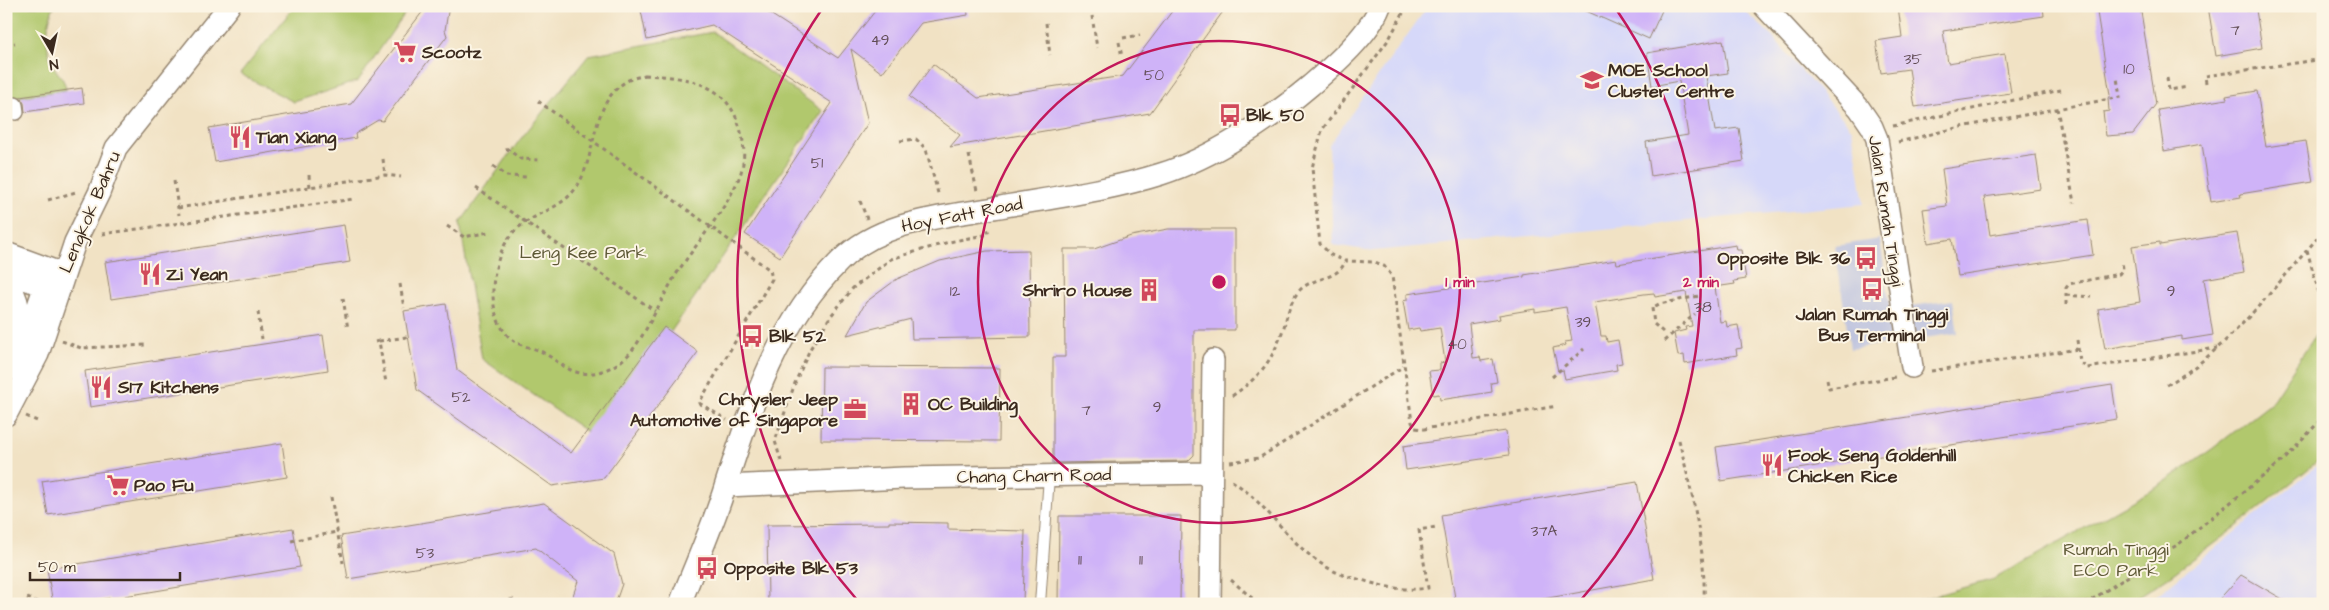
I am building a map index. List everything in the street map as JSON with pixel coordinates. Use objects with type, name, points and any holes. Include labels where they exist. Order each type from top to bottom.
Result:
[{"type":"street","name":"Lengkok Bahru","points":[[6,415],[38,354],[54,280],[108,142],[212,6]]},
{"type":"street","name":"Lengkok Bahru","points":[[6,371],[54,280],[116,148],[229,6]]},
{"type":"street","name":"Hoy Fatt Road","points":[[680,604],[726,486],[742,430],[760,383],[791,325],[822,281],[840,260],[861,243],[889,230],[945,216],[1092,191],[1160,174],[1183,166],[1243,133],[1302,92],[1332,66],[1366,29],[1380,6]]},
{"type":"street","name":"Jalan Rumah Tinggi","points":[[1764,6],[1859,108],[1872,127],[1882,137],[1913,372]]},
{"type":"street","points":[[6,253],[54,280]]},
{"type":"street","points":[[6,272],[54,280]]},
{"type":"street","points":[[6,280],[16,296],[21,317],[19,346]]},
{"type":"street","points":[[1210,604],[1210,566],[1222,471],[1213,360]]},
{"type":"street","name":"Chang Charn Road","points":[[726,486],[904,478],[1222,471]]},
{"type":"lane","points":[[1040,604],[1049,476]]},
{"type":"path","points":[[1407,6],[1389,39],[1322,130],[1315,150],[1313,176],[1320,244],[1331,256],[1345,261],[1375,262],[1384,266],[1392,276],[1412,422],[1415,428],[1424,429],[1557,406]]},
{"type":"path","points":[[601,8],[612,7]]},
{"type":"path","points":[[1092,16],[1098,48]]},
{"type":"path","points":[[1046,23],[1050,55]]},
{"type":"path","points":[[1123,38],[1140,36]]},
{"type":"path","points":[[1119,42],[1122,58]]},
{"type":"path","points":[[6,44],[15,43]]},
{"type":"path","points":[[2206,83],[2205,76],[2323,59]]},
{"type":"path","points":[[2316,60],[2323,63]]},
{"type":"path","points":[[645,75],[675,76],[696,81],[720,94],[738,117],[745,148],[740,176],[710,227],[679,271],[627,357],[606,370],[586,375],[566,369],[542,351],[524,348],[509,337],[498,320],[494,300],[494,272],[501,250],[513,233],[527,223],[562,204],[576,187],[593,141],[600,115],[610,96],[626,81],[645,75]]},
{"type":"path","points":[[1882,137],[2120,97],[2117,78]]},
{"type":"path","points":[[2167,78],[2169,90],[2188,87]]},
{"type":"path","points":[[1882,137],[2061,90]]},
{"type":"path","points":[[538,101],[770,270],[772,279],[699,403],[732,424]]},
{"type":"path","points":[[2057,108],[2074,203]]},
{"type":"path","points":[[900,141],[916,139],[926,149],[945,216]]},
{"type":"path","points":[[506,148],[521,159],[539,160]]},
{"type":"path","points":[[969,155],[978,198]]},
{"type":"path","points":[[383,159],[385,175]]},
{"type":"path","points":[[493,166],[507,176],[528,176]]},
{"type":"path","points":[[310,175],[310,188]]},
{"type":"path","points":[[178,208],[385,175],[401,177]]},
{"type":"path","points":[[174,181],[180,215]]},
{"type":"path","points":[[476,188],[655,311]]},
{"type":"path","points":[[92,235],[354,199]]},
{"type":"path","points":[[860,201],[866,217]]},
{"type":"path","points":[[781,462],[775,440],[795,383],[810,349],[830,317],[853,288],[891,260],[949,242],[988,234],[986,222]]},
{"type":"path","points":[[447,226],[464,236],[489,232]]},
{"type":"path","points":[[2167,385],[2184,375],[2234,336],[2245,319],[2323,232]]},
{"type":"path","points":[[2307,250],[2323,308]]},
{"type":"path","points":[[1228,399],[1267,367],[1299,290],[1322,277],[1337,273],[1343,269],[1345,261]]},
{"type":"path","points":[[2066,305],[2069,284],[2119,274],[2123,269],[2122,261]]},
{"type":"path","points":[[400,284],[404,308]]},
{"type":"path","points":[[2066,295],[2091,297]]},
{"type":"path","points":[[1662,332],[1654,324],[1652,308],[1658,304],[1699,296]]},
{"type":"path","points":[[343,298],[348,329]]},
{"type":"path","points":[[258,312],[262,338]]},
{"type":"path","points":[[1664,340],[1695,314]]},
{"type":"path","points":[[386,383],[377,342],[407,337]]},
{"type":"path","points":[[59,340],[82,348],[147,345]]},
{"type":"path","points":[[2077,340],[2080,362],[2087,368],[2218,348]]},
{"type":"path","points":[[1552,377],[1584,349]]},
{"type":"path","points":[[1827,380],[1830,388],[1913,372],[2078,349]]},
{"type":"path","points":[[1222,471],[1259,458],[1404,366]]},
{"type":"path","points":[[2085,604],[2180,543],[2286,458],[2323,417]]},
{"type":"path","points":[[1679,440],[1699,532],[1704,572],[1704,604]]},
{"type":"path","points":[[1222,471],[1251,493],[1311,556],[1332,571],[1390,588],[1410,591],[1428,588],[1419,530],[1436,527]]},
{"type":"path","points":[[330,497],[343,563]]},
{"type":"path","points":[[291,541],[337,532]]},
{"type":"path","points":[[1210,566],[1259,604]]},
{"type":"path","points":[[28,598],[44,604]]},
{"type":"path","points":[[486,604],[515,599]]},
{"type":"shaded area","name":"MOE School Cluster Centre","points":[[1428,6],[1739,6],[1768,32],[1852,129],[1864,204],[1373,251],[1333,245],[1329,145]]},
{"type":"shaded area","points":[[1880,239],[1890,309],[1953,300],[1958,333],[1850,349],[1835,246]]},
{"type":"shaded area","points":[[2323,461],[2323,604],[2146,604]]},
{"type":"green space","points":[[6,6],[54,6],[49,21],[47,45],[51,60],[63,80],[66,90],[6,99]]},
{"type":"green space","points":[[295,6],[410,6],[358,81],[294,102],[240,74]]},
{"type":"green space","name":"Leng Kee Park","points":[[713,32],[823,111],[597,439],[482,359],[460,223],[519,141],[589,55]]},
{"type":"green space","name":"Rumah Tinggi ECO Park","points":[[2323,324],[2323,457],[2236,527],[2170,576],[2127,604],[1905,604],[1994,579],[2159,486],[2212,449],[2270,404]]},
{"type":"building","points":[[427,6],[449,6],[445,30],[447,36],[383,121],[378,120],[355,134],[356,138],[215,162],[209,128],[351,104]]},
{"type":"building","points":[[640,6],[758,6],[838,58],[879,6],[967,6],[968,15],[921,23],[882,73],[851,49],[868,123],[780,257],[745,234],[832,103],[712,25],[647,40]]},
{"type":"building","points":[[1176,6],[1227,6],[1150,113],[950,147],[960,135],[909,97],[933,64],[978,98],[1123,76]]},
{"type":"building","points":[[1575,6],[1664,6],[1649,39]]},
{"type":"building","points":[[1898,6],[2043,6],[2044,16],[1943,31],[1948,63],[2005,54],[2011,93],[1915,107],[1909,69],[1881,73],[1876,41],[1902,37]]},
{"type":"building","points":[[2096,6],[2140,6],[2156,104],[2133,134],[2106,136],[2103,112],[2109,111],[2108,98],[2110,95]]},
{"type":"building","points":[[2208,6],[2246,6],[2247,11],[2256,10],[2262,48],[2216,56]]},
{"type":"building","points":[[1723,40],[1728,73],[1706,76],[1715,131],[1739,128],[1744,161],[1651,176],[1646,142],[1688,135],[1679,81],[1652,86],[1647,53]]},
{"type":"building","points":[[82,88],[84,103],[25,112],[24,103],[20,97]]},
{"type":"building","points":[[2257,91],[2266,147],[2306,141],[2313,182],[2240,194],[2241,197],[2211,202],[2202,144],[2164,151],[2158,110],[2227,99],[2226,96]]},
{"type":"building","points":[[2036,155],[2041,189],[1984,197],[1990,235],[2088,220],[2093,255],[1958,276],[1952,239],[1928,243],[1923,209],[1947,206],[1942,169]]},
{"type":"building","points":[[344,225],[350,262],[111,299],[105,262]]},
{"type":"building","points":[[1168,229],[1235,229],[1235,330],[1194,330],[1194,455],[1188,461],[1053,463],[1053,357],[1065,357],[1064,249],[1094,249],[1131,236]]},
{"type":"building","points":[[2237,233],[2244,272],[2204,279],[2213,335],[2182,340],[2182,336],[2105,349],[2098,309],[2140,302],[2132,246],[2160,242],[2160,245]]},
{"type":"building","points":[[1736,245],[1737,250],[1741,250],[1746,279],[1734,281],[1735,284],[1715,287],[1720,322],[1726,321],[1727,327],[1738,325],[1742,348],[1736,349],[1737,355],[1685,364],[1684,355],[1678,356],[1674,333],[1686,330],[1685,327],[1692,326],[1686,292],[1655,297],[1654,293],[1644,294],[1595,302],[1601,336],[1606,336],[1607,342],[1618,340],[1622,363],[1616,364],[1617,370],[1565,379],[1563,370],[1558,371],[1553,348],[1566,345],[1565,342],[1572,341],[1566,307],[1535,312],[1535,309],[1499,315],[1500,319],[1469,324],[1473,358],[1480,357],[1481,361],[1493,359],[1497,382],[1491,383],[1492,392],[1440,400],[1439,394],[1433,395],[1429,371],[1440,370],[1440,363],[1445,362],[1440,328],[1420,331],[1419,328],[1408,330],[1403,301],[1407,300],[1407,294],[1524,277],[1524,275],[1616,260],[1617,264]]},
{"type":"building","points":[[1029,250],[1030,337],[912,339],[911,319],[847,335],[866,302],[897,279],[940,261],[987,251]]},
{"type":"building","points":[[446,304],[457,370],[571,453],[664,327],[698,352],[604,478],[552,486],[417,390],[404,311]]},
{"type":"building","points":[[323,335],[328,370],[90,407],[85,371]]},
{"type":"building","name":"OC Building","points":[[822,367],[1000,368],[999,441],[821,440]]},
{"type":"building","points":[[2112,385],[2117,419],[1721,481],[1716,447]]},
{"type":"building","points":[[1506,431],[1509,455],[1406,470],[1403,446]]},
{"type":"building","points":[[282,443],[287,477],[48,515],[42,481]]},
{"type":"building","points":[[1637,482],[1654,579],[1515,604],[1456,604],[1441,515]]},
{"type":"building","points":[[544,503],[614,554],[622,584],[615,604],[570,604],[578,581],[536,548],[348,579],[341,536]]},
{"type":"building","points":[[1059,516],[1181,516],[1180,604],[1058,604]]},
{"type":"building","points":[[889,522],[948,523],[948,529],[1025,531],[1023,604],[873,601],[768,604],[767,525],[889,524]]},
{"type":"building","points":[[293,528],[300,567],[125,596],[125,598],[110,600],[110,598],[78,604],[53,604],[47,569]]},
{"type":"building","points":[[2241,575],[2291,604],[2215,604]]},
{"type":"place","name":"Scootz","points":[[405,52]]},
{"type":"place","name":"MOE School Cluster Centre","points":[[1592,80]]},
{"type":"place","name":"Blk 50","points":[[1230,115]]},
{"type":"place","name":"Tian Xiang","points":[[240,137]]},
{"type":"place","name":"Opposite Blk 36","points":[[1866,258]]},
{"type":"place","name":"Zi Yean","points":[[150,274]]},
{"type":"place","name":"Jalan Rumah Tinggi Bus Terminal","points":[[1872,289]]},
{"type":"place","name":"Shriro House","points":[[1149,290]]},
{"type":"place","name":"Blk 52","points":[[752,336]]},
{"type":"place","name":"S17 Kitchens","points":[[101,387]]},
{"type":"place","name":"OC Building","points":[[911,404]]},
{"type":"place","name":"Chrysler Jeep Automotive of Singapore","points":[[855,409]]},
{"type":"place","name":"Fook Seng Goldenhill Chicken Rice","points":[[1772,465]]},
{"type":"place","name":"Pao Fu","points":[[118,485]]},
{"type":"place","name":"Opposite Blk 53","points":[[707,568]]}]
